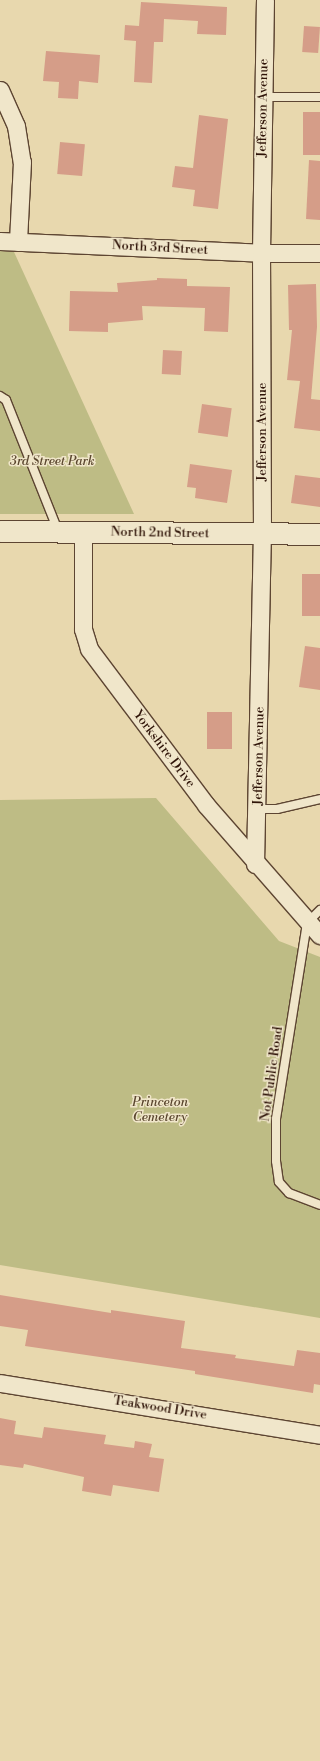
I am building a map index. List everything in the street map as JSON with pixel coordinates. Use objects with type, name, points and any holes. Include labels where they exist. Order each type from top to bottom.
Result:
[{"type":"street","name":"Jefferson Avenue","points":[[255,864],[258,809],[262,534],[261,253],[265,0]]},
{"type":"street","points":[[0,90],[16,126],[22,162],[18,242]]},
{"type":"street","name":"North 3rd Street","points":[[0,241],[261,253],[320,253]]},
{"type":"street","name":"North 2nd Street","points":[[0,531],[320,534]]},
{"type":"street","name":"Yorkshire Drive","points":[[83,532],[83,629],[89,649],[158,744],[255,864],[307,923],[320,935]]},
{"type":"street","name":"Teakwood Drive","points":[[0,1382],[320,1435]]},
{"type":"lane","points":[[263,97],[320,97]]},
{"type":"lane","points":[[0,396],[6,400],[58,532]]},
{"type":"lane","points":[[258,809],[277,809],[320,798]]},
{"type":"lane","points":[[307,923],[320,910]]},
{"type":"lane","name":"Not Public Road","points":[[307,923],[276,1119],[276,1161],[278,1182],[289,1193],[320,1205]]},
{"type":"green space","name":"3rd Street Park","points":[[0,251],[14,252],[134,514],[0,514]]},
{"type":"green space","name":"Princeton Cemetery","points":[[156,798],[279,941],[320,957],[320,1318],[0,1265],[0,800]]},
{"type":"building","points":[[141,2],[227,7],[226,35],[197,34],[198,21],[164,19],[163,42],[154,42],[152,83],[134,82],[136,41],[124,40],[125,25],[139,26]]},
{"type":"building","points":[[304,26],[320,27],[318,53],[302,52]]},
{"type":"building","points":[[46,51],[100,55],[98,83],[79,81],[78,99],[58,98],[59,82],[43,81]]},
{"type":"building","points":[[303,112],[320,112],[320,155],[303,155]]},
{"type":"building","points":[[199,115],[228,119],[218,209],[193,206],[195,190],[172,187],[175,166],[193,168]]},
{"type":"building","points":[[60,142],[85,144],[82,176],[57,174]]},
{"type":"building","points":[[309,160],[320,161],[320,220],[306,219]]},
{"type":"building","points":[[157,278],[187,279],[187,286],[230,287],[228,332],[204,331],[205,308],[142,306],[143,320],[108,323],[108,332],[69,331],[70,291],[118,292],[117,283],[157,280]]},
{"type":"building","points":[[316,284],[317,327],[311,399],[320,400],[320,431],[294,428],[300,381],[287,380],[292,330],[289,330],[288,285]]},
{"type":"building","points":[[163,350],[182,351],[181,375],[162,374]]},
{"type":"building","points":[[202,404],[232,408],[228,437],[198,433]]},
{"type":"building","points":[[190,464],[232,470],[227,503],[195,498],[196,488],[187,487]]},
{"type":"building","points":[[295,475],[320,478],[320,507],[291,503]]},
{"type":"building","points":[[302,574],[320,574],[320,616],[302,616]]},
{"type":"building","points":[[305,646],[320,648],[320,690],[299,687]]},
{"type":"building","points":[[207,712],[232,712],[232,749],[207,749]]},
{"type":"building","points":[[0,1295],[111,1313],[111,1310],[185,1321],[181,1348],[236,1355],[235,1358],[294,1366],[297,1350],[320,1353],[320,1385],[314,1384],[313,1393],[195,1374],[195,1371],[25,1346],[28,1330],[0,1326]]},
{"type":"building","points":[[0,1418],[16,1421],[14,1434],[42,1438],[44,1427],[106,1435],[104,1444],[134,1448],[135,1441],[152,1444],[149,1457],[164,1459],[159,1492],[113,1485],[111,1496],[82,1491],[84,1477],[24,1464],[23,1468],[0,1465]]}]
